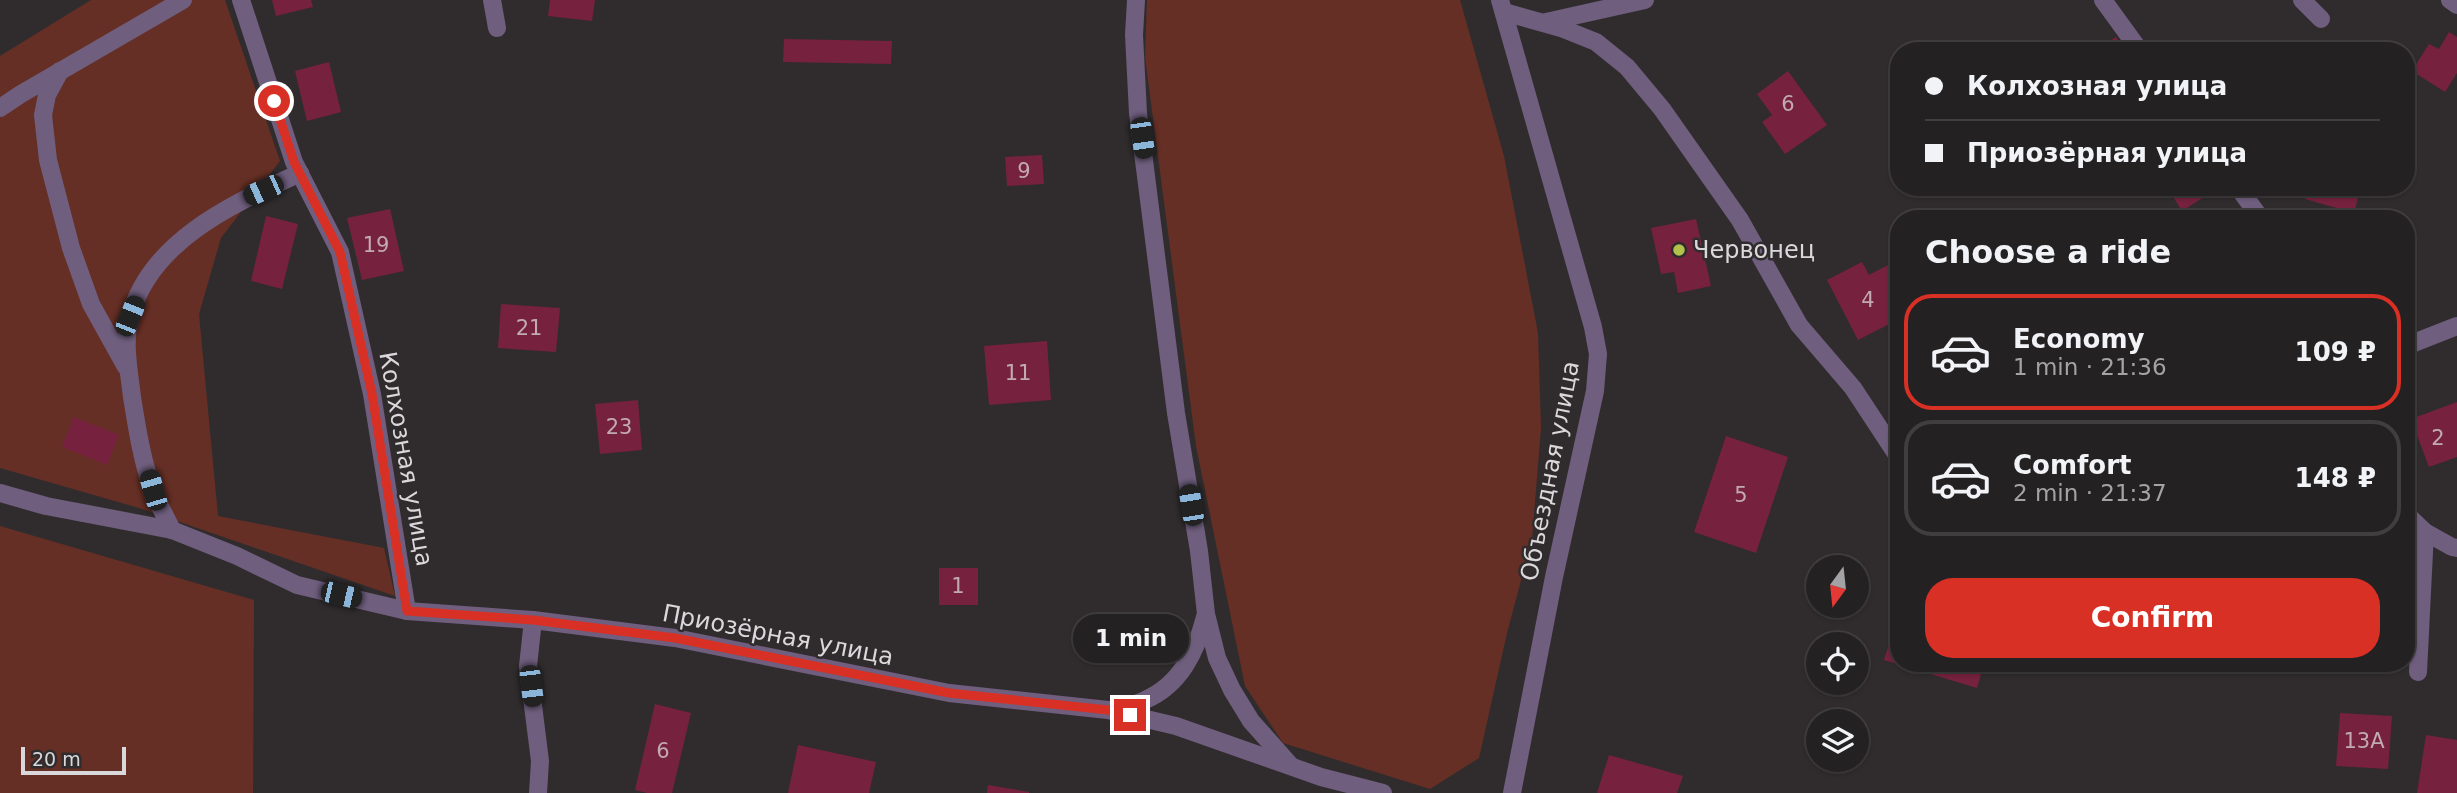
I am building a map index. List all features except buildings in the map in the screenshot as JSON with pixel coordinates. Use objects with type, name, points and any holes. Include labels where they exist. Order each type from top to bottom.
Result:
[{"type":"street","points":[[0,108],[183,0]]},
{"type":"street","name":"Колхозная улица","points":[[241,0],[294,162],[340,252],[372,394],[407,611]]},
{"type":"street","points":[[492,0],[497,28]]},
{"type":"street","points":[[1136,0],[1134,35],[1138,113],[1176,413],[1199,551],[1206,614],[1217,658],[1232,690],[1251,721],[1291,767]]},
{"type":"street","points":[[1542,23],[1645,0]]},
{"type":"street","points":[[2103,0],[2133,42]]},
{"type":"street","points":[[2302,0],[2321,19]]},
{"type":"street","points":[[2450,0],[2457,5]]},
{"type":"street","points":[[1502,6],[1596,41],[1627,67],[1662,109],[1740,220],[1800,325],[1853,388],[1890,444]]},
{"type":"street","name":"Объездная улица","points":[[1502,6],[1593,327],[1598,354],[1595,391],[1554,577],[1512,793]]},
{"type":"street","points":[[60,71],[47,95],[43,115],[51,173],[71,248],[91,304],[129,373]]},
{"type":"street","points":[[172,530],[153,490],[139,441],[129,373],[127,336],[130,316],[140,292],[158,264],[177,243],[245,199],[300,173]]},
{"type":"street","points":[[2415,342],[2457,326]]},
{"type":"street","name":"Приозёрная улица","points":[[0,493],[46,506],[172,530],[237,556],[297,585],[407,611],[533,620],[675,638],[949,693],[1108,710],[1176,726],[1291,767],[1383,793]]},
{"type":"street","points":[[2415,523],[2425,532],[2457,548]]},
{"type":"street","points":[[2418,672],[2425,532]]},
{"type":"street","points":[[1108,710],[1145,701],[1167,687],[1192,658],[1206,614]]},
{"type":"street","points":[[533,620],[528,666],[540,761],[538,793]]},
{"type":"shaded area","points":[[91,0],[225,0],[280,161],[221,238],[199,314],[218,516],[384,548],[395,596],[139,508],[0,468],[0,56]]},
{"type":"shaded area","points":[[1147,0],[1460,0],[1504,156],[1538,333],[1541,428],[1532,539],[1507,633],[1479,758],[1430,789],[1283,743],[1245,686],[1196,446],[1145,57]]},
{"type":"shaded area","points":[[0,526],[254,600],[253,793],[0,793]]},
{"type":"place","name":"Червонец","points":[[1679,250]]},
{"type":"route","points":[[274,101],[294,162],[340,252],[372,394],[407,611],[533,620],[675,638],[949,693],[1108,710],[1130,715]]}]
